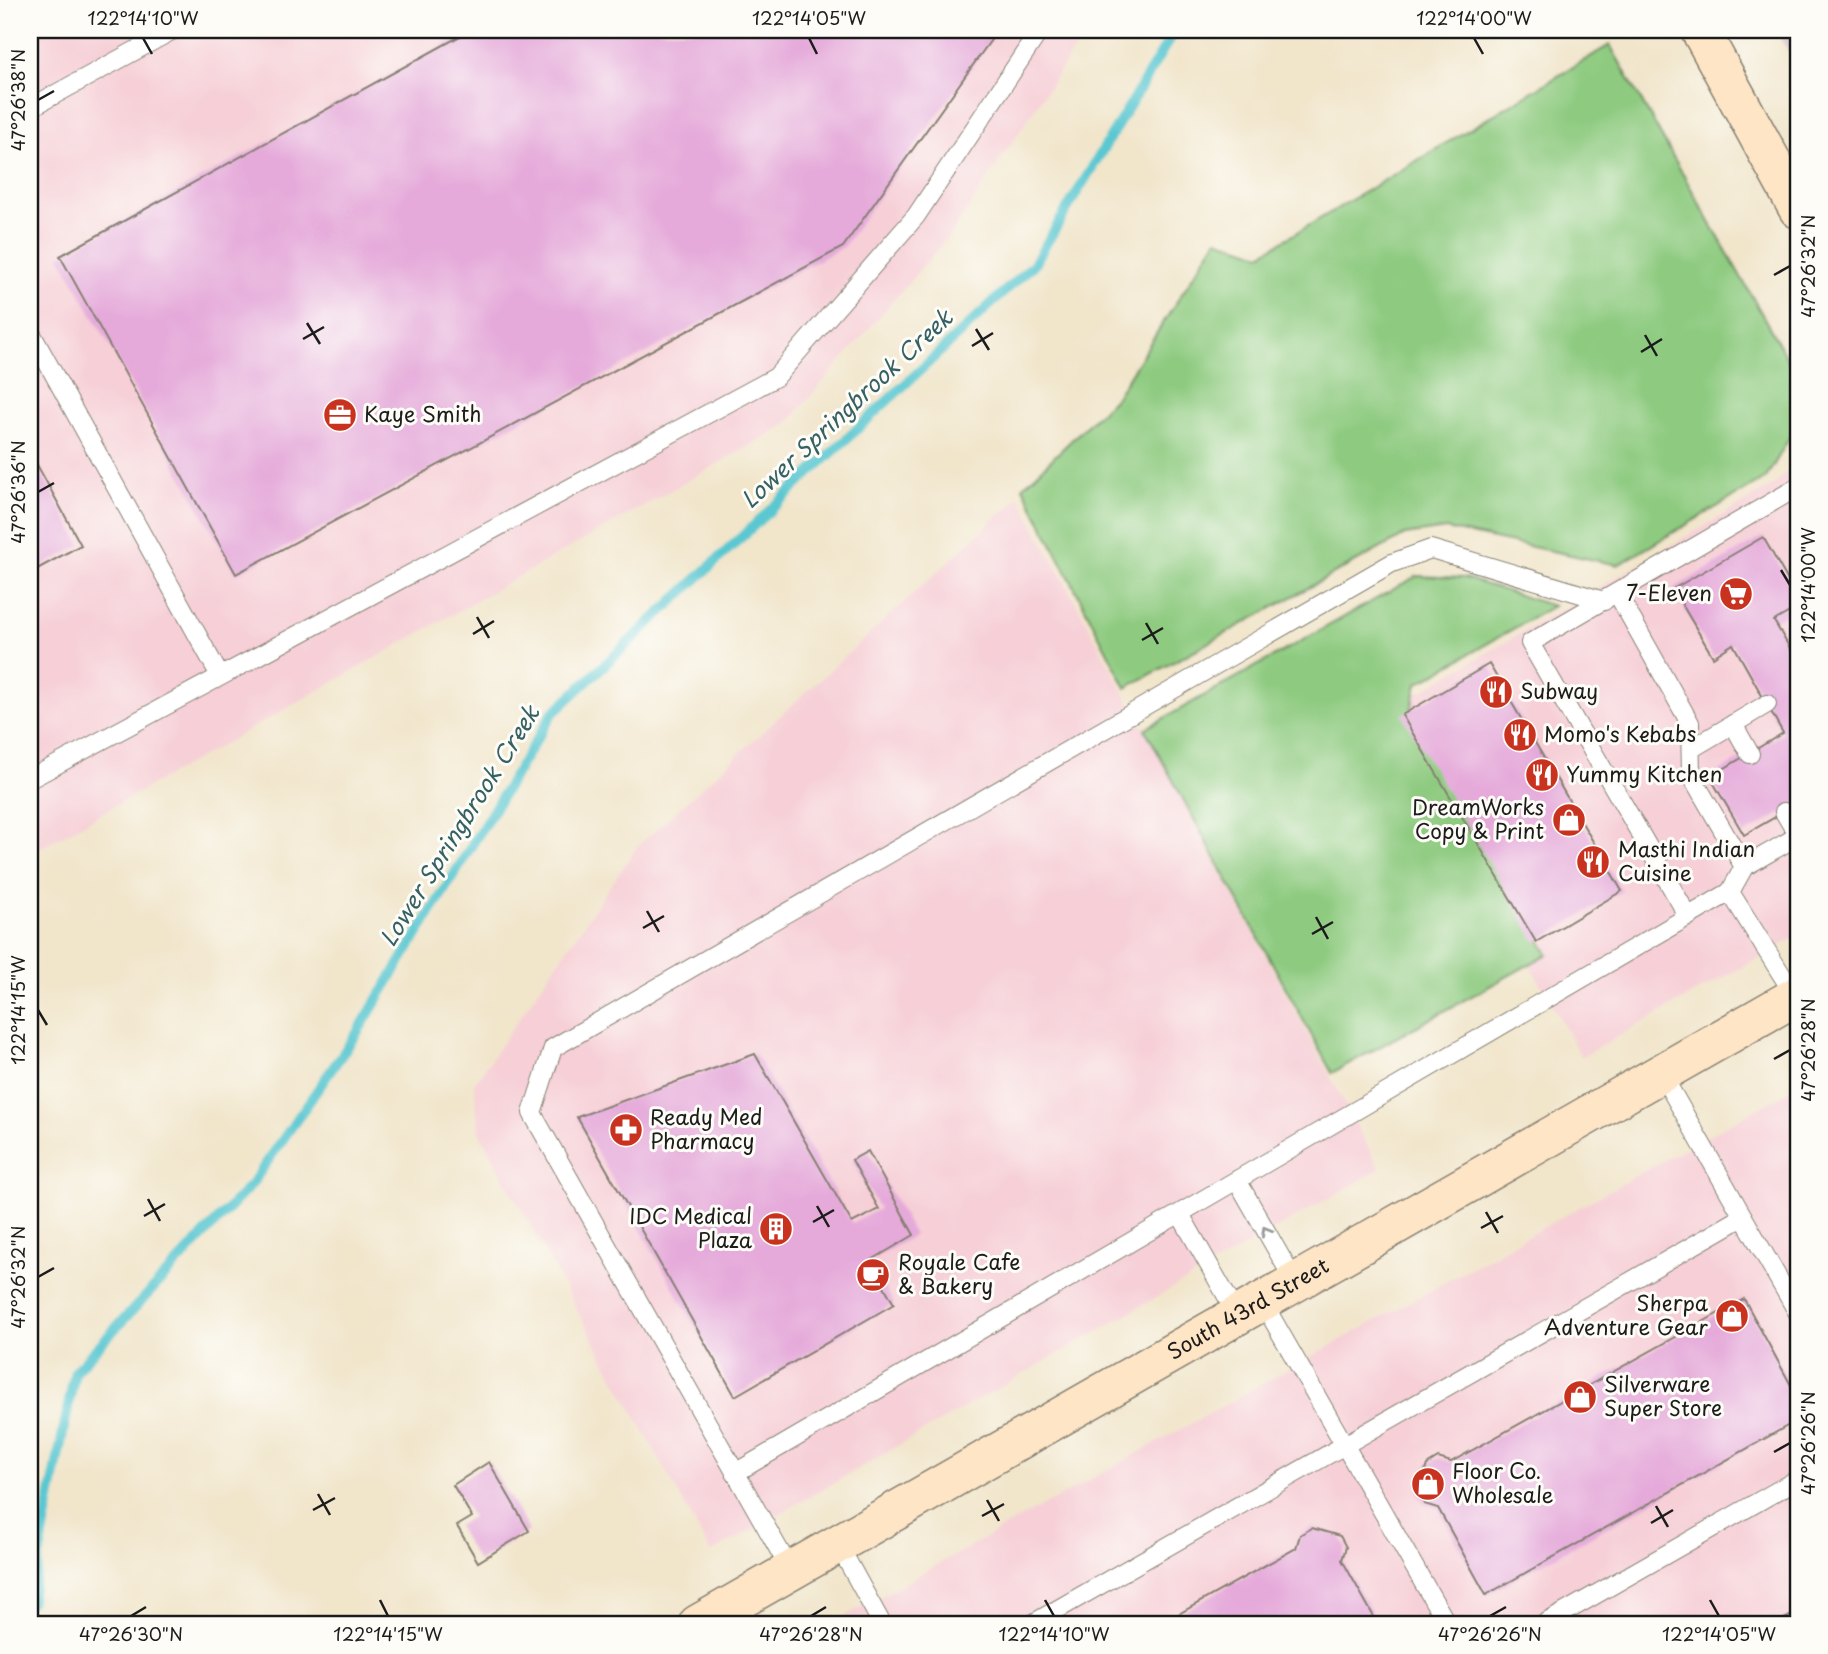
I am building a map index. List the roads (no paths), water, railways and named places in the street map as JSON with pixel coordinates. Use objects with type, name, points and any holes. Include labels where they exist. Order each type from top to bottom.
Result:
[{"type":"main road","points":[[1700,30],[1798,209]]},
{"type":"main road","name":"South 43rd Street","points":[[698,1624],[1797,995]]},
{"type":"lane","points":[[30,108],[173,30]]},
{"type":"lane","points":[[30,779],[776,377],[916,216],[1040,30]]},
{"type":"lane","points":[[30,331],[220,676]]},
{"type":"lane","points":[[1688,916],[1530,643],[1798,487]]},
{"type":"lane","points":[[791,1570],[532,1113],[553,1048],[1392,563],[1431,549],[1610,597],[1690,723],[1691,775],[1744,867]]},
{"type":"lane","points":[[1691,749],[1767,704]]},
{"type":"lane","points":[[1733,724],[1750,754]]},
{"type":"lane","points":[[736,1473],[1730,892],[1744,867],[1798,836],[1784,813]]},
{"type":"lane","points":[[1730,892],[1797,995]]},
{"type":"lane","points":[[1661,1073],[1798,1313]]},
{"type":"lane","points":[[1237,1181],[1295,1282]]},
{"type":"lane","points":[[1180,1214],[1345,1445],[1447,1624]]},
{"type":"lane","points":[[1032,1624],[1743,1217]]},
{"type":"lane","points":[[1544,1624],[1798,1479]]},
{"type":"lane","points":[[838,1544],[882,1624]]},
{"type":"waterway","name":"Lower Springbrook Creek","points":[[30,1602],[75,1371],[251,1185],[357,1033],[552,714],[1034,264],[1175,30]]},
{"type":"place","name":"Kaye Smith","points":[[340,415]]},
{"type":"place","name":"7-Eleven","points":[[1736,594]]},
{"type":"place","name":"Subway","points":[[1496,692]]},
{"type":"place","name":"Momo's Kebabs","points":[[1520,735]]},
{"type":"place","name":"Yummy Kitchen","points":[[1542,775]]},
{"type":"place","name":"DreamWorks Copy & Print","points":[[1569,820]]},
{"type":"place","name":"Masthi Indian Cuisine","points":[[1593,862]]},
{"type":"place","name":"Ready Med Pharmacy","points":[[626,1130]]},
{"type":"place","name":"IDC Medical Plaza","points":[[776,1229]]},
{"type":"place","name":"Royale Cafe & Bakery","points":[[873,1275]]},
{"type":"place","name":"Sherpa Adventure Gear","points":[[1732,1316]]},
{"type":"place","name":"Silverware Super Store","points":[[1580,1397]]},
{"type":"place","name":"Floor Co. Wholesale","points":[[1428,1484]]}]
